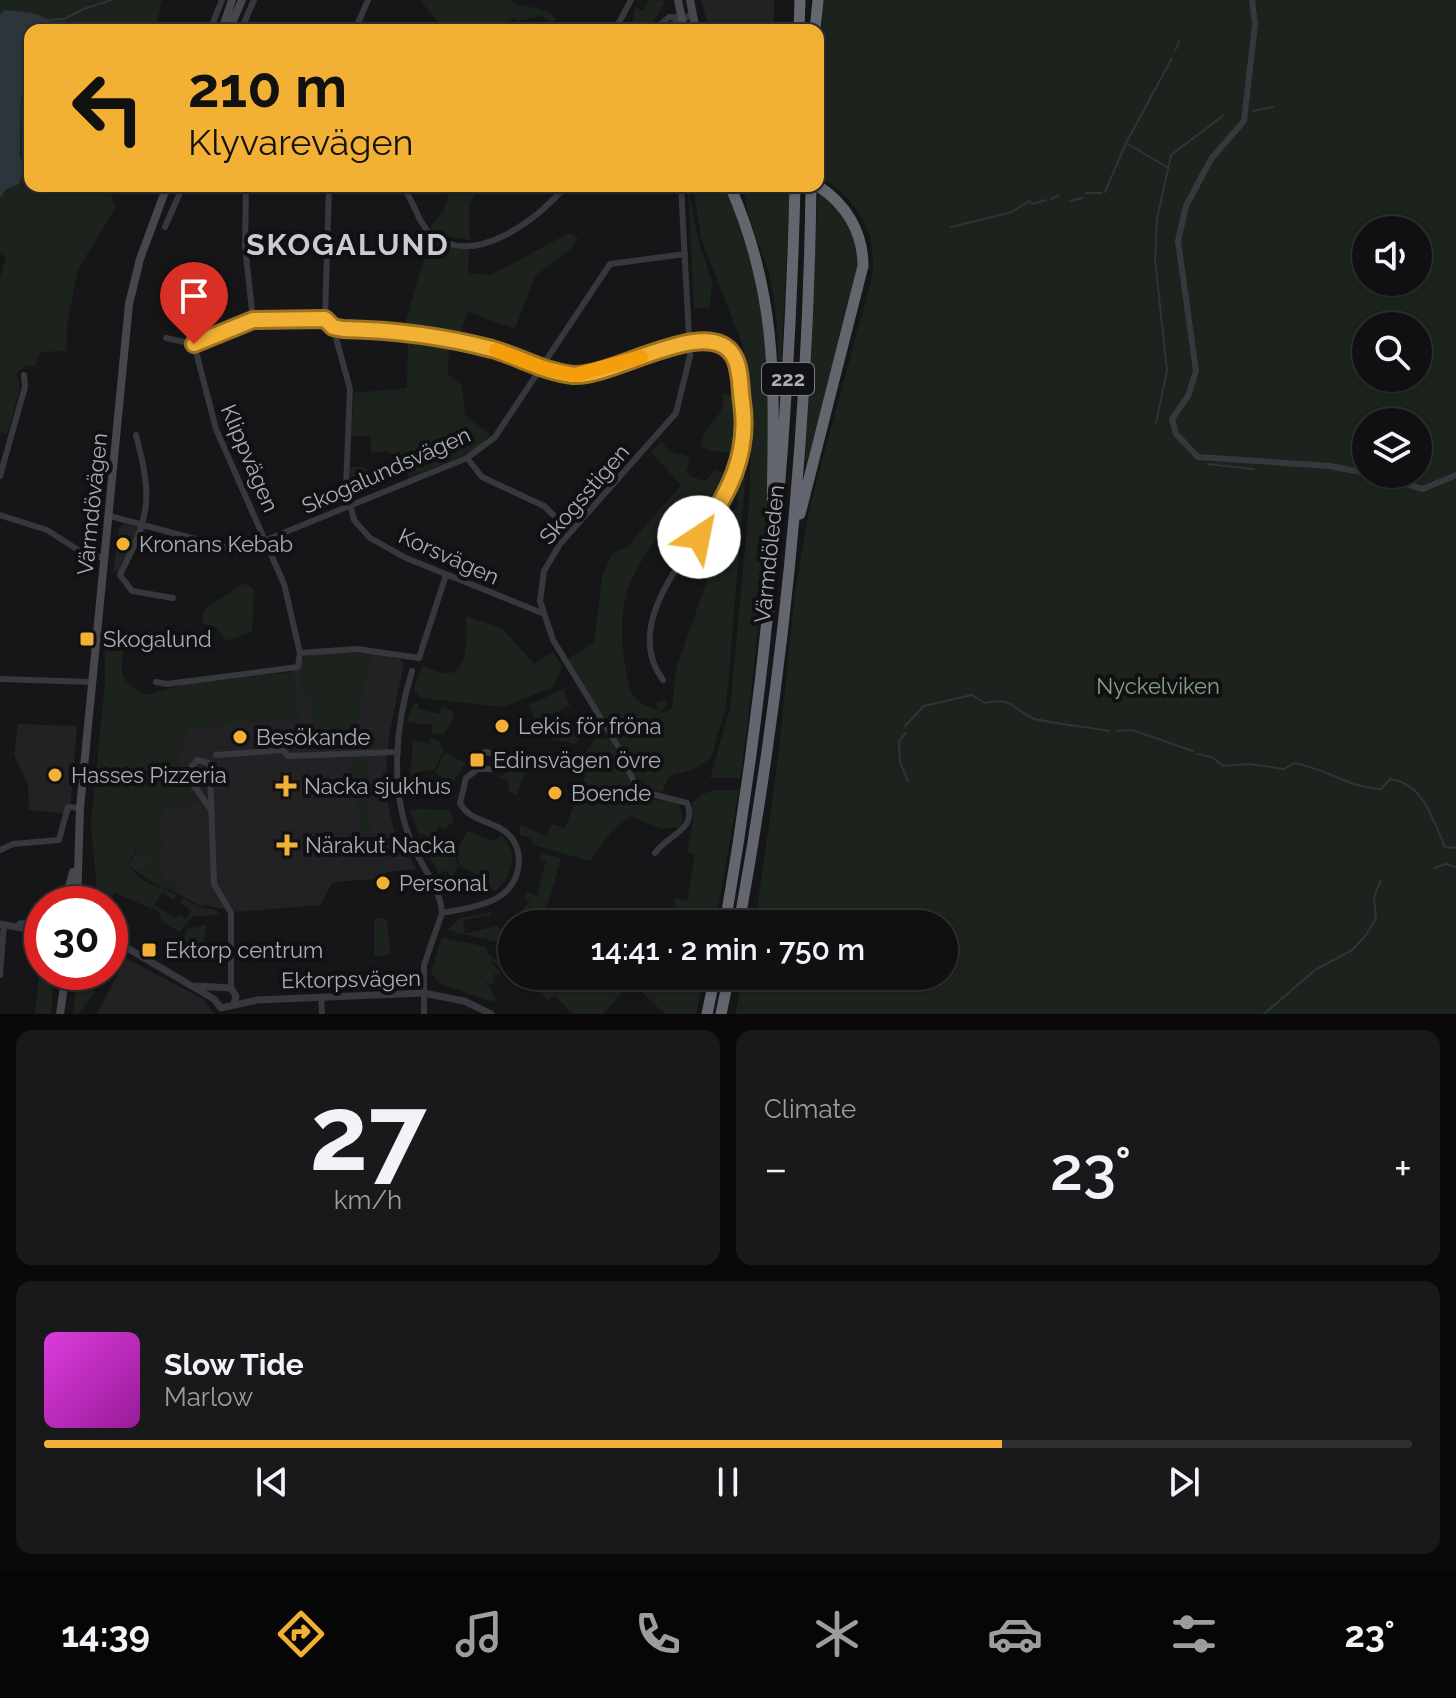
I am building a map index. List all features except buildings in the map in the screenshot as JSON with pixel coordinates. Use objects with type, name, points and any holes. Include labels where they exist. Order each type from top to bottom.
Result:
[{"type":"highway","points":[[799,24],[800,0]]},
{"type":"highway","points":[[814,24],[816,0]]},
{"type":"highway","points":[[732,192],[762,276],[770,324],[773,414],[771,572]]},
{"type":"highway","name":"Värmdöleden","points":[[727,910],[746,801],[782,494],[795,192]]},
{"type":"highway","name":"Värmdöleden","points":[[741,910],[792,550],[809,284],[811,192]]},
{"type":"highway","points":[[792,550],[863,266],[861,241],[851,219],[824,192]]},
{"type":"highway","points":[[707,1014],[712,990]]},
{"type":"highway","points":[[721,1014],[726,990]]},
{"type":"main road","points":[[230,24],[232,0]]},
{"type":"main road","points":[[226,24],[242,0]]},
{"type":"main road","points":[[678,0],[683,24]]},
{"type":"main road","points":[[690,0],[695,24]]},
{"type":"main road","name":"Värmdövägen","points":[[71,886],[129,304],[140,259],[165,192]]},
{"type":"main road","name":"Värmdövägen","points":[[77,886],[78,832]]},
{"type":"main road","points":[[60,1014],[62,990]]},
{"type":"street","points":[[212,24],[222,0]]},
{"type":"street","points":[[244,24],[254,0]]},
{"type":"street","points":[[358,24],[368,0]]},
{"type":"street","points":[[618,24],[631,0]]},
{"type":"street","points":[[1252,0],[1255,24],[1244,121],[1211,159],[1186,206],[1178,241],[1196,371],[1188,396],[1172,419],[1176,434],[1198,457],[1301,464],[1352,472]]},
{"type":"street","points":[[661,24],[669,17],[693,14]]},
{"type":"street","points":[[232,15],[246,20]]},
{"type":"street","points":[[671,24],[682,17]]},
{"type":"street","points":[[165,227],[180,192]]},
{"type":"street","points":[[246,192],[247,275],[253,320]]},
{"type":"street","points":[[325,319],[329,192]]},
{"type":"street","points":[[406,192],[431,234],[450,242],[470,245],[494,240],[523,225],[559,192]]},
{"type":"street","name":"Skogsstigen","points":[[655,853],[663,842],[687,826],[690,814],[687,803],[644,792],[634,782],[619,748],[570,672],[542,613],[544,571],[571,532],[672,421],[688,371],[690,342],[681,192]]},
{"type":"street","name":"Skogalundsvägen","points":[[110,516],[239,551],[467,458],[495,437],[610,264],[685,254]]},
{"type":"street","points":[[166,338],[194,344],[253,320],[325,319],[333,327],[450,338],[542,368],[586,375],[690,342],[715,341],[733,355],[745,431],[741,458],[728,493],[655,604],[651,628],[653,650],[663,680]]},
{"type":"street","name":"Korsvägen","points":[[333,327],[350,391],[345,463],[354,520],[370,538],[406,558],[542,613]]},
{"type":"street","name":"Klippvägen","points":[[194,344],[216,429],[284,584],[300,653]]},
{"type":"street","points":[[0,476],[25,387],[24,375]]},
{"type":"street","points":[[136,435],[148,484],[144,524],[120,575],[132,591],[173,598]]},
{"type":"street","points":[[467,458],[482,477],[544,506],[571,532]]},
{"type":"street","points":[[1432,485],[1456,475]]},
{"type":"street","points":[[0,515],[47,530],[89,557],[105,557]]},
{"type":"street","points":[[156,682],[167,684],[298,667],[300,653],[357,649],[419,658],[446,575]]},
{"type":"street","points":[[412,671],[400,710],[398,752],[404,822],[440,897],[442,913],[425,958],[424,1014]]},
{"type":"street","points":[[0,679],[92,682]]},
{"type":"street","points":[[216,755],[283,750],[288,756],[398,752]]},
{"type":"street","points":[[209,807],[186,774],[197,760],[209,765],[214,884],[231,913],[234,1004]]},
{"type":"street","points":[[442,913],[499,898],[510,889],[517,872],[518,850],[511,837],[467,814],[460,803],[463,784],[478,769]]},
{"type":"street","points":[[0,850],[13,844],[59,840],[68,807],[80,808]]},
{"type":"street","points":[[2,924],[24,923]]},
{"type":"street","points":[[2,924],[24,928]]},
{"type":"street","points":[[0,975],[2,924]]},
{"type":"street","points":[[128,949],[214,999],[220,1011]]},
{"type":"street","points":[[189,985],[233,990]]},
{"type":"street","points":[[214,999],[218,989]]},
{"type":"street","name":"Ektorpsvägen","points":[[233,990],[257,1000]]},
{"type":"street","name":"Ektorpsvägen","points":[[220,1011],[234,1004],[257,1000],[423,993],[464,1001],[491,1014]]},
{"type":"street","points":[[321,997],[322,1014]]},
{"type":"shaded area","points":[[701,0],[774,0],[774,24],[719,24],[707,21]]},
{"type":"shaded area","points":[[5,10],[33,13],[50,20],[48,24],[24,24],[20,157],[24,169],[19,184],[6,189],[0,198],[0,15]]},
{"type":"shaded area","points":[[124,524],[146,530],[124,573],[113,571],[119,528]]},
{"type":"shaded area","name":"Nacka sjukhus","points":[[372,653],[400,659],[404,664],[389,735],[385,790],[394,831],[417,869],[387,872],[377,879],[333,882],[320,905],[237,912],[205,905],[202,907],[128,866],[163,808],[202,803],[182,780],[178,761],[186,728],[187,684],[293,672],[306,656]]},
{"type":"shaded area","points":[[18,724],[77,726],[70,814],[29,810],[28,784],[14,755]]},
{"type":"shaded area","points":[[128,959],[203,999],[214,1014],[97,1014],[109,990],[128,990]]},
{"type":"green space","points":[[0,0],[162,0],[156,24],[44,24],[33,13],[0,15]]},
{"type":"green space","points":[[420,0],[510,0],[544,11],[556,19],[552,23],[539,14],[538,17],[518,21],[514,17],[507,24],[439,24]]},
{"type":"green space","points":[[648,0],[666,1],[652,24],[632,24],[635,8],[644,11]]},
{"type":"green space","name":"Nyckelviken","points":[[823,0],[1456,0],[1456,1014],[735,1014],[741,990],[958,990],[958,910],[757,910],[778,759],[795,593],[809,510],[873,273],[867,228],[844,194],[824,179]]},
{"type":"green space","points":[[24,90],[24,192],[110,192],[116,207],[78,269],[67,324],[67,351],[40,352],[35,367],[25,365],[16,374],[20,389],[7,434],[0,432],[0,279],[6,257],[0,253],[0,198],[20,158],[21,96]]},
{"type":"green space","points":[[449,192],[477,192],[471,201],[470,240],[436,234],[430,227],[445,209]]},
{"type":"green space","points":[[688,192],[712,282],[710,307],[694,309]]},
{"type":"green space","points":[[694,192],[726,192],[755,271],[767,335],[769,405],[763,567],[740,778],[710,778],[730,709],[749,504],[752,427],[743,346],[701,239]]},
{"type":"green space","points":[[790,192],[777,441],[776,315],[769,274],[745,194]]},
{"type":"green space","points":[[818,192],[843,216],[855,239],[858,260],[853,295],[805,468]]},
{"type":"green space","points":[[569,233],[578,238],[571,249],[535,276],[515,329],[468,312],[459,336],[404,328],[430,238],[469,248],[468,273],[491,275]]},
{"type":"green space","points":[[408,335],[449,341],[448,374],[462,385],[465,415],[490,434],[476,450],[409,478],[404,462],[388,451],[371,453],[370,435],[351,437],[354,393],[407,388]]},
{"type":"green space","points":[[723,394],[737,396],[741,429],[735,453],[711,451],[702,446],[705,432],[721,411]]},
{"type":"green space","points":[[661,441],[669,451],[690,457],[686,471],[689,476],[705,481],[715,470],[730,476],[709,509],[688,501],[644,557],[627,593],[622,637],[628,682],[637,699],[648,707],[657,710],[656,702],[663,700],[667,702],[664,710],[658,711],[664,713],[672,708],[676,669],[709,575],[709,550],[738,504],[736,495],[744,474],[745,482],[726,707],[711,758],[694,769],[669,776],[662,792],[652,790],[633,774],[624,749],[568,659],[594,642],[602,577],[612,554],[627,547],[681,485],[651,452]]},
{"type":"green space","points":[[350,467],[365,467],[378,488],[355,495],[351,491]]},
{"type":"green space","points":[[244,583],[254,589],[252,632],[227,641],[214,626],[205,625],[202,620],[205,609]]},
{"type":"green space","points":[[466,616],[503,629],[534,664],[553,652],[562,666],[553,687],[504,707],[420,698],[414,690],[422,666],[445,673],[461,666],[466,650]]},
{"type":"green space","points":[[105,642],[124,644],[123,676],[147,695],[187,684],[293,672],[299,715],[297,742],[294,720],[186,728],[180,769],[203,803],[163,808],[154,850],[146,862],[136,849],[128,866],[145,882],[177,894],[174,900],[162,892],[154,905],[176,918],[178,914],[187,919],[191,911],[180,903],[186,896],[186,900],[201,908],[215,909],[220,915],[193,916],[180,932],[162,922],[159,912],[128,899],[128,886],[96,886],[91,823],[105,682]]},
{"type":"green space","points":[[317,653],[372,653],[354,734],[381,738],[380,747],[305,750],[303,732],[315,731],[313,697],[301,693],[300,671],[306,656]]},
{"type":"green space","points":[[563,689],[570,706],[536,721],[529,705]]},
{"type":"green space","points":[[414,703],[418,704],[418,709],[440,714],[442,707],[452,711],[454,717],[444,734],[431,733],[432,725],[407,722]]},
{"type":"green space","points":[[564,721],[584,730],[575,744],[551,739],[551,725]]},
{"type":"green space","points":[[430,738],[439,741],[443,752],[434,770],[418,772],[410,781],[413,740],[429,744]]},
{"type":"green space","points":[[597,738],[610,739],[638,793],[646,798],[679,804],[683,817],[680,827],[661,829],[630,816],[610,833],[590,861],[531,844],[532,838],[520,835],[520,825],[546,836],[551,824],[565,828],[585,776],[584,754]]},
{"type":"green space","points":[[445,753],[466,763],[452,782],[435,773]]},
{"type":"green space","points":[[356,755],[366,761],[370,823],[379,848],[371,853],[356,832],[359,831],[356,774],[349,771],[348,762],[356,761]]},
{"type":"green space","points":[[524,757],[517,774],[523,762],[528,764],[517,795],[509,792],[508,781],[498,777],[513,770],[513,759]]},
{"type":"green space","points":[[716,790],[739,790],[718,910],[680,910],[674,906],[675,898],[687,900],[695,854],[687,852],[693,822],[692,803],[702,794]]},
{"type":"green space","points":[[450,810],[454,821],[445,829],[439,826],[432,838],[418,833],[410,811]]},
{"type":"green space","points":[[169,819],[162,843],[162,867],[168,883],[177,882],[178,891],[163,888],[138,873],[152,859]]},
{"type":"green space","points":[[467,831],[495,841],[501,835],[507,841],[512,863],[506,878],[496,890],[482,894],[486,879],[460,866],[456,853]]},
{"type":"green space","points":[[418,837],[428,841],[434,850],[454,854],[458,866],[452,878],[446,870],[439,874]]},
{"type":"green space","points":[[541,853],[561,858],[546,910],[522,910],[530,902],[524,898],[528,892],[537,896],[546,861],[540,860]]},
{"type":"green space","points":[[492,912],[488,919],[487,916],[463,920],[465,934],[496,926],[498,943],[447,930],[460,918]]},
{"type":"green space","points":[[374,919],[387,920],[391,955],[374,956]]},
{"type":"green space","points":[[206,925],[203,957],[178,948],[188,929]]},
{"type":"green space","points":[[442,937],[486,947],[488,954],[498,962],[498,965],[489,961],[498,969],[498,974],[493,975],[495,981],[491,985],[484,981],[495,995],[490,996],[497,998],[492,1002],[439,983],[431,972]]},
{"type":"green space","points":[[38,990],[53,990],[51,1014],[35,1014]]},
{"type":"green space","points":[[76,990],[94,990],[78,1014],[73,1014]]},
{"type":"green space","points":[[537,990],[624,990],[603,1014],[573,1014],[555,996],[548,1000]]},
{"type":"green space","points":[[640,990],[701,990],[696,1014],[665,1014]]},
{"type":"waterway","points":[[81,10],[111,0]]},
{"type":"waterway","points":[[50,20],[64,19],[80,11]]},
{"type":"waterway","points":[[1175,51],[1179,41]]},
{"type":"waterway","points":[[1105,192],[1126,143],[1172,58]]},
{"type":"waterway","points":[[1253,111],[1273,107]]},
{"type":"waterway","points":[[1156,423],[1167,370],[1155,260],[1157,219],[1171,155],[1224,115]]},
{"type":"waterway","points":[[1128,144],[1167,167]]},
{"type":"waterway","points":[[1086,193],[1101,193]]},
{"type":"waterway","points":[[1051,199],[1059,195]]},
{"type":"waterway","points":[[1070,201],[1083,198]]},
{"type":"waterway","points":[[951,227],[1012,212],[1029,201],[1033,204],[1046,200]]},
{"type":"waterway","points":[[1208,464],[1254,469]]},
{"type":"waterway","points":[[905,726],[924,706],[972,695],[985,703],[1007,702],[1037,720],[1109,731]]},
{"type":"waterway","points":[[1117,731],[1132,730],[1193,751]]},
{"type":"waterway","points":[[906,733],[899,741],[900,762],[908,781]]},
{"type":"waterway","points":[[1197,754],[1212,757],[1223,766],[1248,764],[1284,769],[1294,763],[1370,788],[1381,789],[1390,779],[1402,782],[1426,805],[1445,847],[1456,848]]},
{"type":"waterway","points":[[1434,868],[1446,864],[1456,867]]},
{"type":"waterway","points":[[1264,1014],[1315,970],[1352,950],[1366,935],[1376,919],[1374,897],[1381,880]]},
{"type":"slow traffic","points":[[496,350],[542,368],[575,375],[586,375],[641,357]]},
{"type":"place","name":"Kronans Kebab","points":[[123,544]]},
{"type":"place","name":"Skogalund","points":[[87,639]]},
{"type":"place","name":"Lekis för fröna","points":[[502,726]]},
{"type":"place","name":"Besökande","points":[[240,737]]},
{"type":"place","name":"Edinsvägen övre","points":[[477,760]]},
{"type":"place","name":"Hasses Pizzeria","points":[[55,775]]},
{"type":"place","name":"Nacka sjukhus","points":[[286,786]]},
{"type":"place","name":"Boende","points":[[555,793]]},
{"type":"place","name":"Närakut Nacka","points":[[287,845]]},
{"type":"place","name":"Personal","points":[[383,883]]},
{"type":"place","name":"Ektorp centrum","points":[[149,950]]},
{"type":"district","name":"SKOGALUND","points":[[348,245]]},
{"type":"route","points":[[194,344],[253,320],[325,319],[333,327],[343,329],[392,330],[450,338],[512,355],[542,368],[586,375],[690,342],[718,342],[729,350],[736,362],[744,418],[744,443],[728,493],[699,537]]}]
